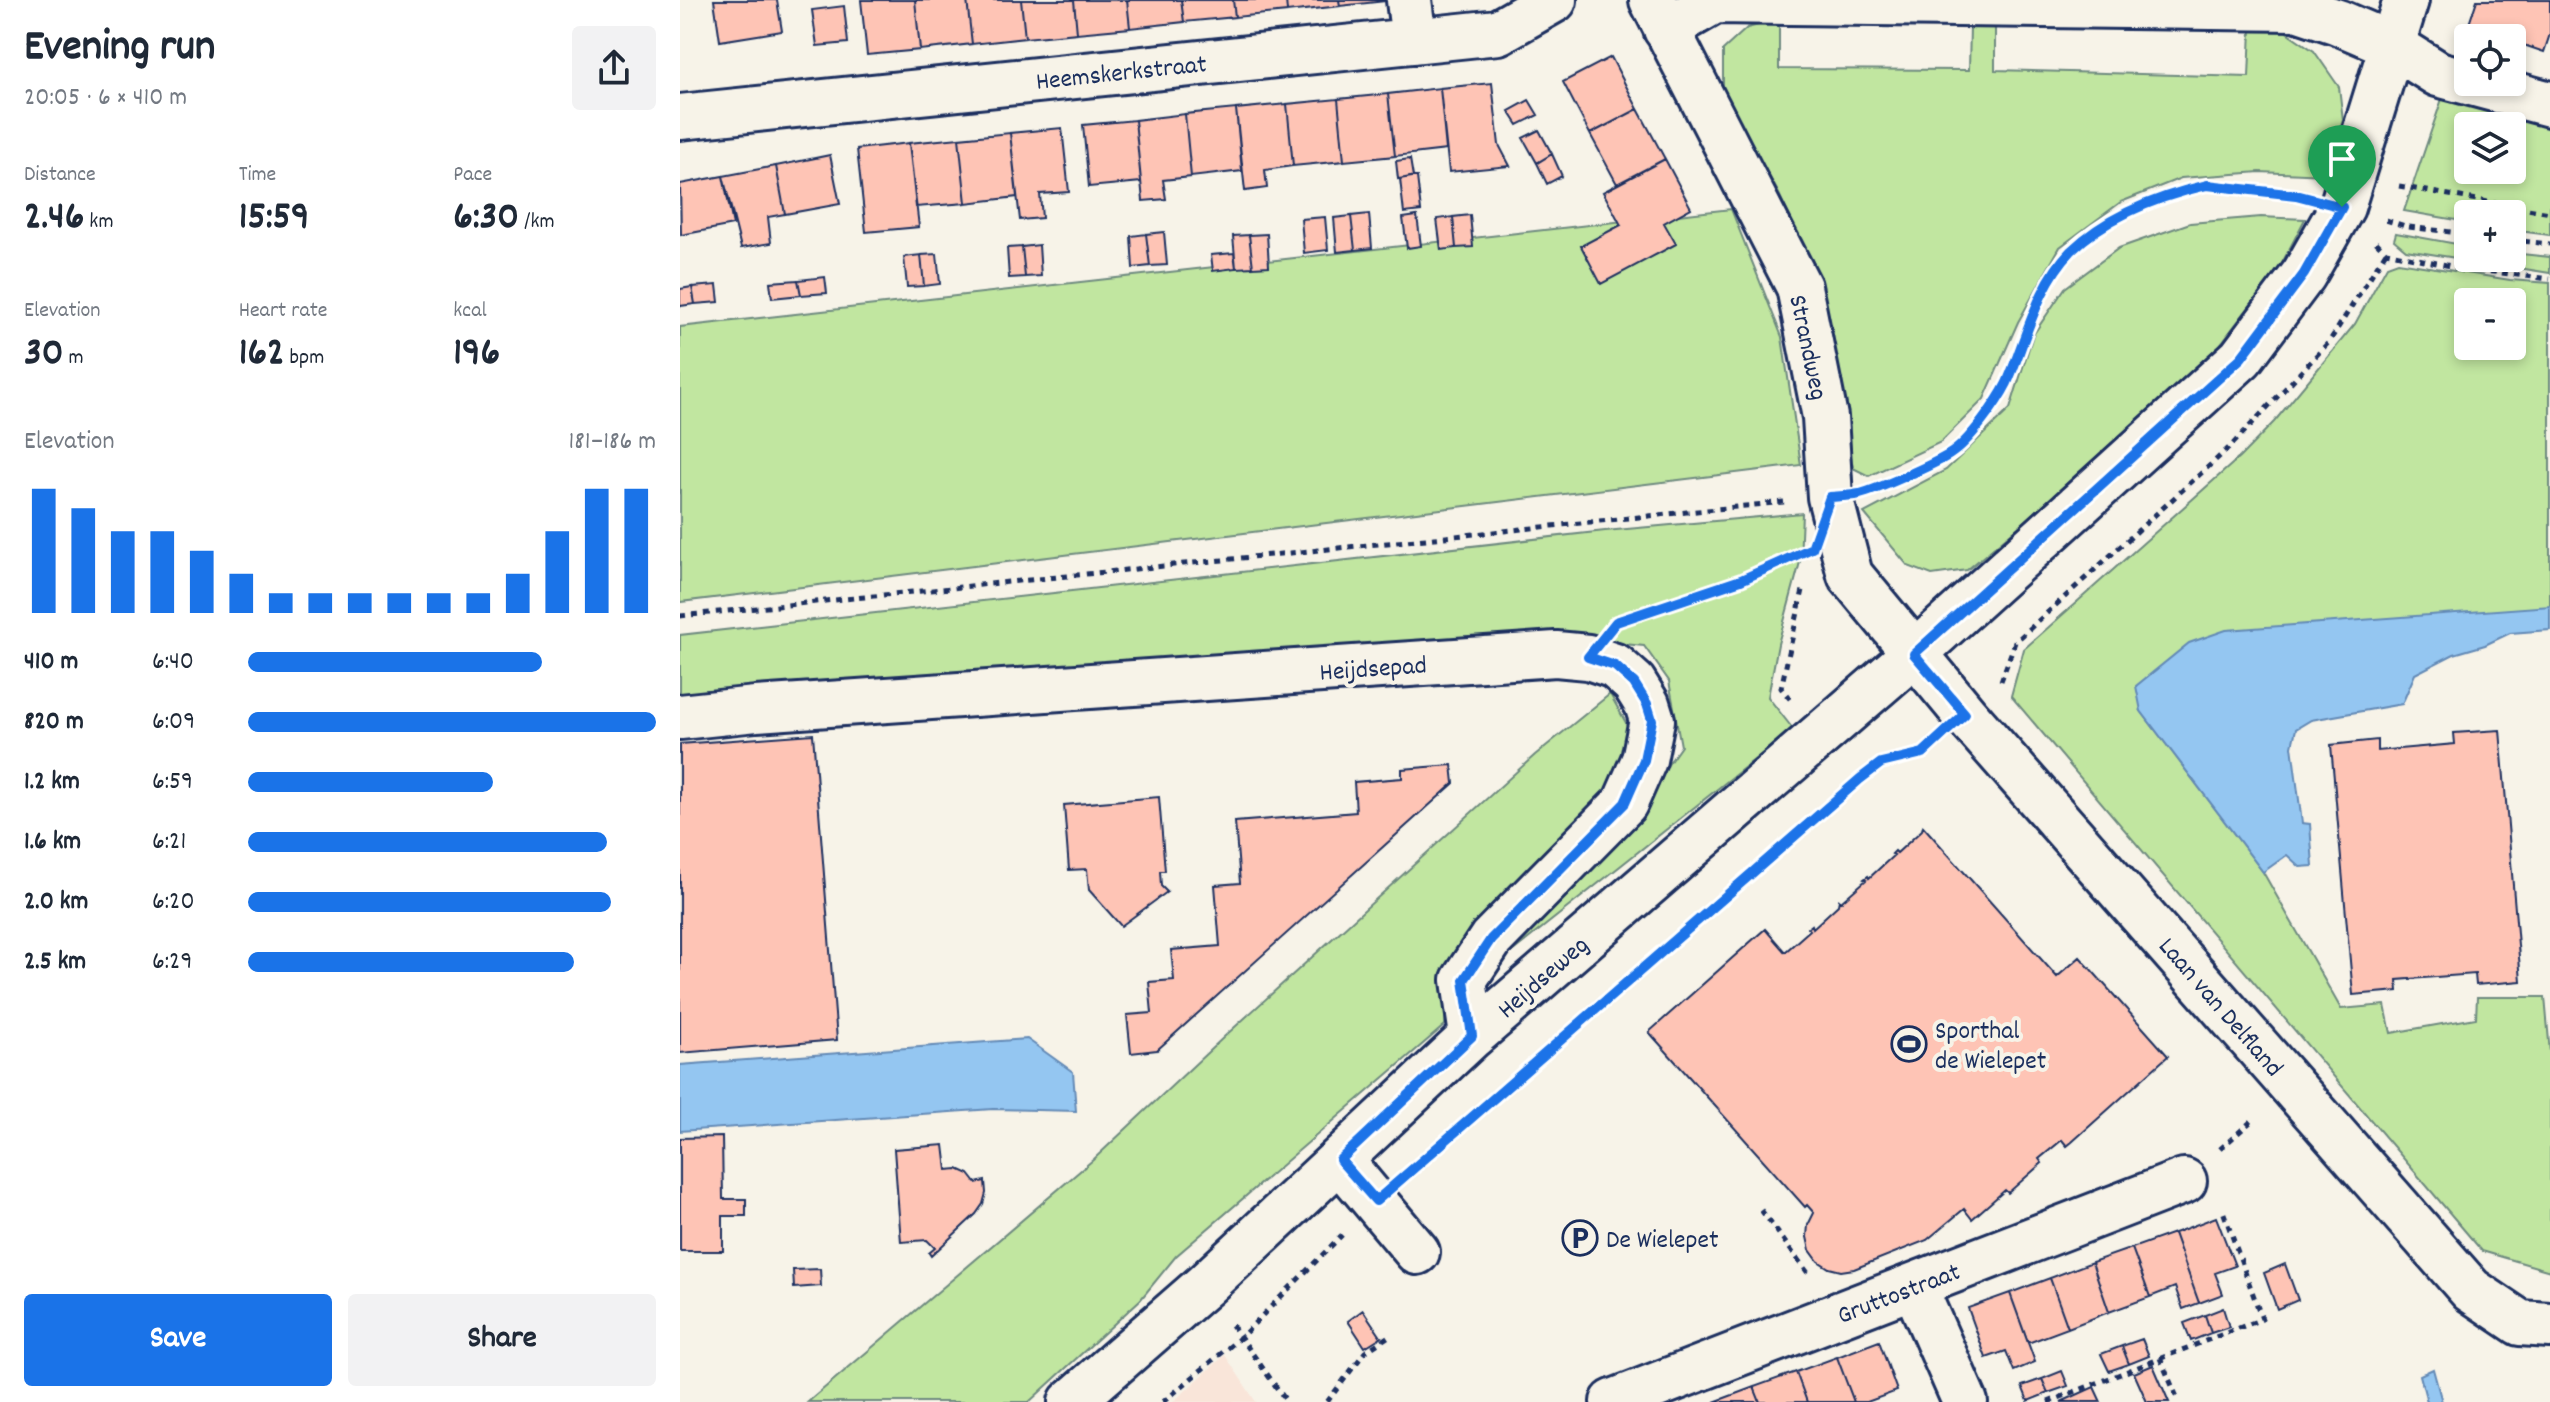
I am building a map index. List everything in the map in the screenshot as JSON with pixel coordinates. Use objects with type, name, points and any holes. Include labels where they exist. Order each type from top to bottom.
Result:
[{"type":"street","name":"Heemskerkstraat","points":[[680,117],[1411,20],[1498,32],[1554,0]]},
{"type":"street","name":"Heijdseweg","points":[[1071,1402],[1204,1286],[1472,1036],[1914,654],[2241,358],[2304,274],[2347,192],[2406,0]]},
{"type":"street","points":[[1659,14],[1715,1],[2296,8],[2392,45],[2438,74],[2550,104]]},
{"type":"street","name":"Strandweg","points":[[1659,14],[1799,287],[1825,417],[1830,497],[1850,575],[1914,654]]},
{"type":"street","name":"Heijdsepad","points":[[680,717],[756,709],[1556,654],[1588,657],[1615,666],[1634,683],[1647,704],[1652,720],[1644,760],[1625,803],[1491,939],[1464,980],[1472,1036]]},
{"type":"street","name":"Laan van Delfland","points":[[1914,654],[2471,1290],[2520,1323],[2550,1325]]},
{"type":"street","points":[[1340,1160],[1417,1252]]},
{"type":"street","name":"Gruttostraat","points":[[1613,1402],[2184,1181]]},
{"type":"street","points":[[1914,1286],[1965,1402]]},
{"type":"path","points":[[680,616],[1862,494],[1952,453],[1981,421],[2006,385],[2052,276],[2071,252],[2098,229],[2167,194],[2207,185],[2296,195],[2347,192],[2550,213]]},
{"type":"path","points":[[2347,192],[2408,227],[2454,232]]},
{"type":"path","points":[[2526,241],[2550,244]]},
{"type":"path","points":[[1163,1402],[1241,1337],[1376,1201],[1860,779],[1881,763],[1923,753],[2002,681],[2015,642],[2230,447],[2329,342],[2386,252],[2460,268],[2550,279]]},
{"type":"path","points":[[1588,657],[1616,622],[1741,580],[1812,548],[1830,497]]},
{"type":"path","points":[[1805,579],[1781,688],[1860,779]]},
{"type":"path","points":[[2184,1181],[2291,1086]]},
{"type":"path","points":[[2048,1402],[2262,1319],[2221,1205]]},
{"type":"path","points":[[1761,1210],[1840,1315]]},
{"type":"path","points":[[1204,1286],[1287,1402]]},
{"type":"path","points":[[1327,1402],[1365,1352],[1392,1334]]},
{"type":"path","points":[[2160,1358],[2179,1402]]},
{"type":"shaded area","points":[[1225,1355],[1256,1402],[1173,1402]]},
{"type":"green space","points":[[1779,20],[1779,69],[1969,70],[1970,27],[1995,28],[1995,70],[2249,77],[2251,29],[2285,31],[2314,51],[2339,87],[2343,120],[2326,175],[2260,172],[2181,178],[2121,202],[2060,247],[2018,322],[1984,399],[1941,442],[1869,476],[1853,468],[1828,320],[1810,260],[1778,192],[1723,93],[1723,50],[1747,28]]},
{"type":"green space","points":[[2444,93],[2509,112],[2454,112],[2454,184],[2526,184],[2526,117],[2550,124],[2550,235],[2526,232],[2526,200],[2454,200],[2454,220],[2404,211]]},
{"type":"green space","points":[[1731,209],[1782,337],[1801,465],[680,602],[680,327]]},
{"type":"green space","points":[[2261,217],[2305,219],[2281,265],[2219,346],[1967,570],[1932,575],[1908,566],[1864,513],[1946,470],[2010,409],[2033,335],[2065,288],[2119,248],[2190,223]]},
{"type":"green space","points":[[2396,233],[2454,243],[2454,258],[2406,250],[2394,240]]},
{"type":"green space","points":[[2526,254],[2550,257],[2550,273],[2526,269]]},
{"type":"green space","points":[[2398,262],[2510,280],[2550,283],[2550,629],[2480,635],[2141,711],[2263,872],[2341,1009],[2385,1005],[2391,1033],[2476,1018],[2477,997],[2545,997],[2550,1053],[2550,1271],[2482,1251],[2011,696],[2024,649],[2240,457],[2274,422],[2355,324],[2387,266]]},
{"type":"green space","points":[[1802,513],[1800,562],[1778,644],[1768,697],[1793,729],[1498,963],[1643,800],[1681,746],[1669,681],[1644,646],[1583,640],[680,714],[680,635],[1605,531]]},
{"type":"green space","points":[[1610,694],[1630,730],[1626,768],[1448,976],[1445,1025],[1176,1256],[1141,1299],[1029,1402],[808,1402],[1094,1159],[1535,755]]},
{"type":"water","points":[[2550,606],[2550,630],[2510,633],[2485,645],[2454,654],[2415,674],[2402,704],[2311,720],[2296,729],[2292,746],[2302,823],[2310,824],[2313,866],[2300,867],[2287,855],[2263,872],[2141,711],[2136,686],[2189,643],[2226,630]]},
{"type":"water","points":[[1027,1039],[1073,1072],[1076,1111],[993,1109],[680,1131],[680,1065]]},
{"type":"water","points":[[2433,1369],[2442,1402],[2427,1402],[2420,1375]]},
{"type":"building","points":[[714,0],[777,0],[782,31],[720,41]]},
{"type":"building","points":[[861,0],[915,0],[920,50],[867,55]]},
{"type":"building","points":[[915,0],[967,0],[972,44],[920,50]]},
{"type":"building","points":[[967,0],[1021,0],[1025,38],[972,44]]},
{"type":"building","points":[[1021,0],[1074,0],[1077,33],[1025,38]]},
{"type":"building","points":[[1074,0],[1127,0],[1130,28],[1077,33]]},
{"type":"building","points":[[1127,0],[1181,0],[1184,22],[1130,28]]},
{"type":"building","points":[[1181,0],[1233,0],[1235,17],[1184,22]]},
{"type":"building","points":[[1233,0],[1286,0],[1287,12],[1235,17]]},
{"type":"building","points":[[1286,0],[1339,0],[1340,6],[1287,12]]},
{"type":"building","points":[[1339,0],[1395,0],[1340,6]]},
{"type":"building","points":[[2477,0],[2550,0],[2550,34],[2544,52],[2526,46],[2526,24],[2469,24]]},
{"type":"building","points":[[844,6],[848,43],[817,46],[812,10]]},
{"type":"building","points":[[1611,57],[1638,109],[1590,134],[1563,82]]},
{"type":"building","points":[[1492,83],[1499,145],[1510,166],[1449,172],[1440,88]]},
{"type":"building","points":[[1440,88],[1446,150],[1395,156],[1388,94]]},
{"type":"building","points":[[1388,94],[1395,156],[1344,161],[1338,99]]},
{"type":"building","points":[[1338,99],[1344,161],[1293,166],[1287,104]]},
{"type":"building","points":[[1529,100],[1538,115],[1518,125],[1509,111]]},
{"type":"building","points":[[1287,104],[1293,166],[1265,170],[1267,188],[1245,191],[1236,109]]},
{"type":"building","points":[[1236,109],[1242,171],[1191,177],[1185,114]]},
{"type":"building","points":[[1638,109],[1665,159],[1617,184],[1590,134]]},
{"type":"building","points":[[1185,114],[1191,177],[1163,180],[1166,199],[1143,201],[1135,120]]},
{"type":"building","points":[[1135,120],[1141,182],[1089,187],[1083,125]]},
{"type":"building","points":[[1062,128],[1069,192],[1040,194],[1042,218],[1020,220],[1010,133]]},
{"type":"building","points":[[1539,130],[1552,154],[1537,163],[1523,138]]},
{"type":"building","points":[[1010,133],[1017,197],[966,203],[959,138]]},
{"type":"building","points":[[959,138],[966,203],[916,207],[909,143]]},
{"type":"building","points":[[909,143],[919,227],[866,232],[857,149]]},
{"type":"building","points":[[1552,154],[1562,176],[1547,184],[1537,163]]},
{"type":"building","points":[[830,155],[840,204],[785,214],[776,166]]},
{"type":"building","points":[[1410,159],[1413,177],[1398,179],[1396,161]]},
{"type":"building","points":[[1665,159],[1691,208],[1664,223],[1676,244],[1601,284],[1581,246],[1621,225],[1603,192]]},
{"type":"building","points":[[776,166],[785,214],[768,217],[771,243],[741,248],[723,176]]},
{"type":"building","points":[[723,176],[733,225],[681,235],[680,184]]},
{"type":"building","points":[[1417,177],[1421,211],[1404,213],[1400,179]]},
{"type":"building","points":[[1369,214],[1372,248],[1355,250],[1351,216]]},
{"type":"building","points":[[1470,215],[1473,247],[1456,248],[1453,217]]},
{"type":"building","points":[[1351,216],[1355,250],[1337,252],[1334,218]]},
{"type":"building","points":[[1417,216],[1421,246],[1407,248],[1403,218]]},
{"type":"building","points":[[1325,217],[1328,250],[1304,253],[1301,219]]},
{"type":"building","points":[[1453,217],[1456,248],[1441,250],[1437,219]]},
{"type":"building","points":[[1164,232],[1167,265],[1150,266],[1146,234]]},
{"type":"building","points":[[1146,234],[1150,266],[1133,268],[1131,236]]},
{"type":"building","points":[[1267,234],[1269,266],[1253,267],[1249,235]]},
{"type":"building","points":[[1249,235],[1253,267],[1236,268],[1233,236]]},
{"type":"building","points":[[1039,245],[1041,276],[1025,277],[1022,247]]},
{"type":"building","points":[[1022,247],[1025,277],[1009,278],[1007,248]]},
{"type":"building","points":[[1234,253],[1236,268],[1213,271],[1211,255]]},
{"type":"building","points":[[937,254],[940,284],[924,286],[921,255]]},
{"type":"building","points":[[921,255],[924,286],[907,287],[904,257]]},
{"type":"building","points":[[825,277],[827,293],[801,295],[798,280]]},
{"type":"building","points":[[798,280],[801,295],[772,298],[770,282]]},
{"type":"building","points":[[717,285],[719,302],[695,304],[692,287]]},
{"type":"building","points":[[692,287],[695,304],[680,306],[680,289]]},
{"type":"building","points":[[2500,730],[2521,981],[2476,985],[2475,974],[2397,980],[2398,991],[2353,995],[2331,745],[2377,740],[2377,751],[2455,744],[2454,733]]},
{"type":"building","points":[[813,734],[837,1040],[680,1053],[680,744]]},
{"type":"building","points":[[1452,765],[1454,783],[1157,1050],[1131,1053],[1127,1015],[1152,1013],[1149,982],[1174,980],[1171,950],[1220,946],[1215,885],[1240,883],[1235,822],[1356,812],[1354,782],[1402,778],[1402,769]]},
{"type":"building","points":[[1159,797],[1165,871],[1160,871],[1161,886],[1167,892],[1121,926],[1089,890],[1087,869],[1069,870],[1064,805]]},
{"type":"building","name":"Sporthal de Wielepet","points":[[1923,826],[2057,977],[2080,957],[2168,1056],[2072,1142],[2067,1146],[2062,1140],[2039,1159],[2042,1163],[2008,1193],[2005,1190],[1972,1219],[1964,1209],[1927,1240],[1854,1269],[1841,1271],[1818,1261],[1810,1250],[1808,1225],[1814,1213],[1807,1205],[1805,1207],[1649,1032],[1765,929],[1785,952],[1810,930],[1808,928],[1812,925],[1813,928],[1838,905],[1839,900],[1841,902],[1864,879],[1869,878],[1895,851],[1897,853]]},
{"type":"building","points":[[722,1137],[723,1199],[746,1199],[746,1216],[723,1216],[723,1251],[680,1251],[680,1138]]},
{"type":"building","points":[[944,1145],[947,1170],[958,1169],[969,1174],[976,1183],[985,1181],[986,1193],[976,1214],[931,1256],[929,1253],[935,1248],[927,1240],[901,1242],[894,1149]]},
{"type":"building","points":[[2216,1217],[2235,1266],[2215,1273],[2223,1294],[2199,1303],[2174,1233]]},
{"type":"building","points":[[2174,1233],[2199,1303],[2183,1309],[2175,1287],[2150,1297],[2132,1248]]},
{"type":"building","points":[[2132,1248],[2150,1297],[2109,1312],[2092,1262]]},
{"type":"building","points":[[2092,1262],[2109,1312],[2068,1328],[2050,1278]]},
{"type":"building","points":[[2285,1264],[2298,1300],[2277,1309],[2264,1273]]},
{"type":"building","points":[[820,1269],[821,1286],[794,1288],[793,1270]]},
{"type":"building","points":[[2050,1278],[2068,1328],[2028,1343],[2010,1293]]},
{"type":"building","points":[[2010,1293],[2035,1362],[2014,1371],[2006,1351],[1986,1358],[1968,1308]]},
{"type":"building","points":[[2223,1308],[2229,1327],[2211,1333],[2205,1315]]},
{"type":"building","points":[[1363,1310],[1381,1337],[1365,1347],[1348,1321]]},
{"type":"building","points":[[2205,1315],[2211,1333],[2191,1341],[2184,1323]]},
{"type":"building","points":[[2142,1339],[2149,1356],[2129,1364],[2122,1346]]},
{"type":"building","points":[[1879,1341],[1897,1391],[1867,1402],[1854,1402],[1837,1357]]},
{"type":"building","points":[[2122,1346],[2129,1364],[2109,1371],[2101,1354]]},
{"type":"building","points":[[1837,1357],[1854,1402],[1807,1402],[1796,1372]]},
{"type":"building","points":[[2153,1365],[2169,1402],[2147,1402],[2134,1373]]},
{"type":"building","points":[[2062,1371],[2068,1386],[2048,1393],[2042,1379]]},
{"type":"building","points":[[1796,1372],[1807,1402],[1760,1402],[1754,1387]]},
{"type":"building","points":[[2042,1379],[2048,1393],[2028,1401],[2022,1386]]},
{"type":"building","points":[[1754,1387],[1760,1402],[1714,1402]]},
{"type":"building","points":[[2094,1387],[2101,1402],[2061,1402]]},
{"type":"place","name":"Sporthal de Wielepet","points":[[1909,1044]]},
{"type":"place","name":"De Wielepet","points":[[1580,1238]]},
{"type":"route","points":[[2207,185],[2296,195],[2342,207],[2304,274],[2241,358],[1914,654],[1965,714],[1923,753],[1881,763],[1860,779],[1376,1201],[1340,1160],[1472,1036],[1464,980],[1491,939],[1625,803],[1644,760],[1652,720],[1647,704],[1634,683],[1615,666],[1588,657],[1616,622],[1741,580],[1812,548],[1830,497],[1862,494],[1952,453],[1981,421],[2006,385],[2052,276],[2071,252],[2098,229],[2167,194],[2207,185]]}]
